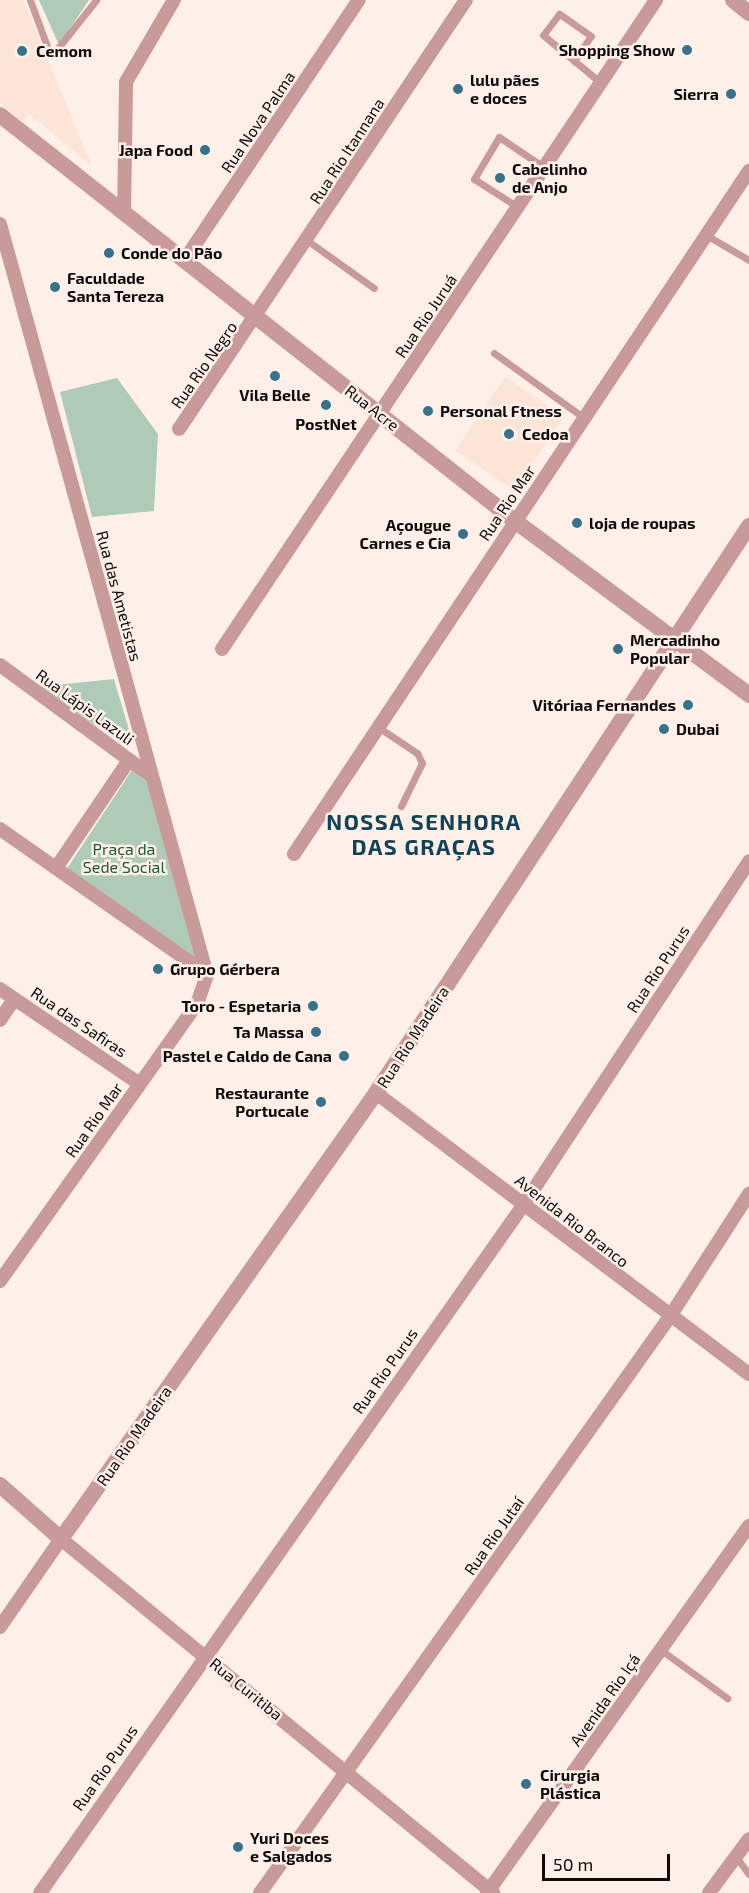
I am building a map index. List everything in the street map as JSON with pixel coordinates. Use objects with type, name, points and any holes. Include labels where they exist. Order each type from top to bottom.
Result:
[{"type":"street","points":[[124,214],[126,82],[174,0]]},
{"type":"street","name":"Rua Nova Palma","points":[[184,261],[359,0]]},
{"type":"street","name":"Rua Rio Itannana","points":[[256,319],[466,0]]},
{"type":"street","name":"Rua Rio Juruá","points":[[222,649],[656,0]]},
{"type":"street","points":[[733,0],[749,13]]},
{"type":"street","name":"Rua Acre","points":[[0,115],[515,521],[749,695]]},
{"type":"street","name":"Rua Rio Mar","points":[[294,854],[749,171]]},
{"type":"street","name":"Rua das Ametistas","points":[[0,224],[207,975]]},
{"type":"street","points":[[0,276],[10,266]]},
{"type":"street","name":"Rua Rio Negro","points":[[179,429],[256,319]]},
{"type":"street","name":"Rua Rio Madeira","points":[[62,1539],[376,1093],[749,526]]},
{"type":"street","name":"Rua Lápis Lazuli","points":[[0,665],[151,776]]},
{"type":"street","points":[[56,868],[129,760]]},
{"type":"street","points":[[0,829],[207,975]]},
{"type":"street","name":"Rua Rio Purus","points":[[40,1893],[204,1655],[524,1204],[749,861]]},
{"type":"street","name":"Rua Rio Mar","points":[[0,1281],[197,1004],[207,975]]},
{"type":"street","name":"Rua das Safiras","points":[[0,989],[140,1084]]},
{"type":"street","points":[[0,1020],[15,999]]},
{"type":"street","name":"Avenida Rio Branco","points":[[376,1093],[524,1204],[669,1318],[749,1374]]},
{"type":"street","name":"Rua Rio Jutaí","points":[[260,1893],[669,1318],[749,1194]]},
{"type":"street","name":"Rua Curitiba","points":[[0,1485],[62,1539],[347,1770],[490,1892]]},
{"type":"street","name":"Avenida Rio Içá","points":[[490,1892],[749,1526]]},
{"type":"street","points":[[0,1627],[62,1539]]},
{"type":"street","points":[[709,1893],[749,1839]]},
{"type":"lane","points":[[30,0],[48,49],[54,53],[96,0]]},
{"type":"lane","points":[[574,61],[591,36],[559,14],[543,36],[601,83]]},
{"type":"lane","points":[[518,208],[474,179],[500,137],[545,168]]},
{"type":"lane","points":[[706,235],[749,260]]},
{"type":"lane","points":[[308,241],[374,288]]},
{"type":"lane","points":[[494,353],[584,418]]},
{"type":"lane","points":[[378,727],[417,753],[422,763],[401,806]]},
{"type":"lane","points":[[661,1650],[727,1698]]},
{"type":"lane","points":[[736,1857],[749,1874]]},
{"type":"shaded area","name":"Cemom","points":[[0,0],[23,0],[92,166],[29,114],[23,122],[0,103]]},
{"type":"shaded area","name":"Cedoa","points":[[505,377],[564,417],[514,490],[455,451]]},
{"type":"green space","points":[[39,0],[89,0],[59,45]]},
{"type":"green space","points":[[117,378],[158,434],[154,511],[92,517],[60,392]]},
{"type":"green space","points":[[114,679],[132,740],[127,746],[36,687]]},
{"type":"green space","name":"Praça da Sede Social","points":[[132,770],[147,782],[196,960],[66,870]]},
{"type":"place","name":"Shopping Show","points":[[687,50]]},
{"type":"place","name":"Cemom","points":[[22,51]]},
{"type":"place","name":"lulu pães e doces","points":[[458,89]]},
{"type":"place","name":"Sierra","points":[[731,94]]},
{"type":"place","name":"Japa Food","points":[[205,150]]},
{"type":"place","name":"Cabelinho de Anjo","points":[[500,178]]},
{"type":"place","name":"Conde do Pão","points":[[109,253]]},
{"type":"place","name":"Faculdade Santa Tereza","points":[[55,287]]},
{"type":"place","name":"Vila Belle","points":[[275,376]]},
{"type":"place","name":"PostNet","points":[[326,405]]},
{"type":"place","name":"Personal Ftness","points":[[428,411]]},
{"type":"place","name":"Cedoa","points":[[509,434]]},
{"type":"place","name":"loja de roupas","points":[[577,523]]},
{"type":"place","name":"Açougue Carnes e Cia","points":[[463,534]]},
{"type":"place","name":"Mercadinho Popular","points":[[618,649]]},
{"type":"place","name":"Vitóriaa Fernandes","points":[[688,705]]},
{"type":"place","name":"Dubai","points":[[664,729]]},
{"type":"place","name":"Grupo Gérbera","points":[[158,969]]},
{"type":"place","name":"Toro - Espetaria","points":[[313,1006]]},
{"type":"place","name":"Ta Massa","points":[[316,1032]]},
{"type":"place","name":"Pastel e Caldo de Cana","points":[[344,1056]]},
{"type":"place","name":"Restaurante Portucale","points":[[321,1102]]},
{"type":"place","name":"Cirurgia Plástica","points":[[526,1784]]},
{"type":"place","name":"Yuri Doces e Salgados","points":[[238,1847]]},
{"type":"district","name":"NOSSA SENHORA DAS GRAÇAS","points":[[424,834]]}]
